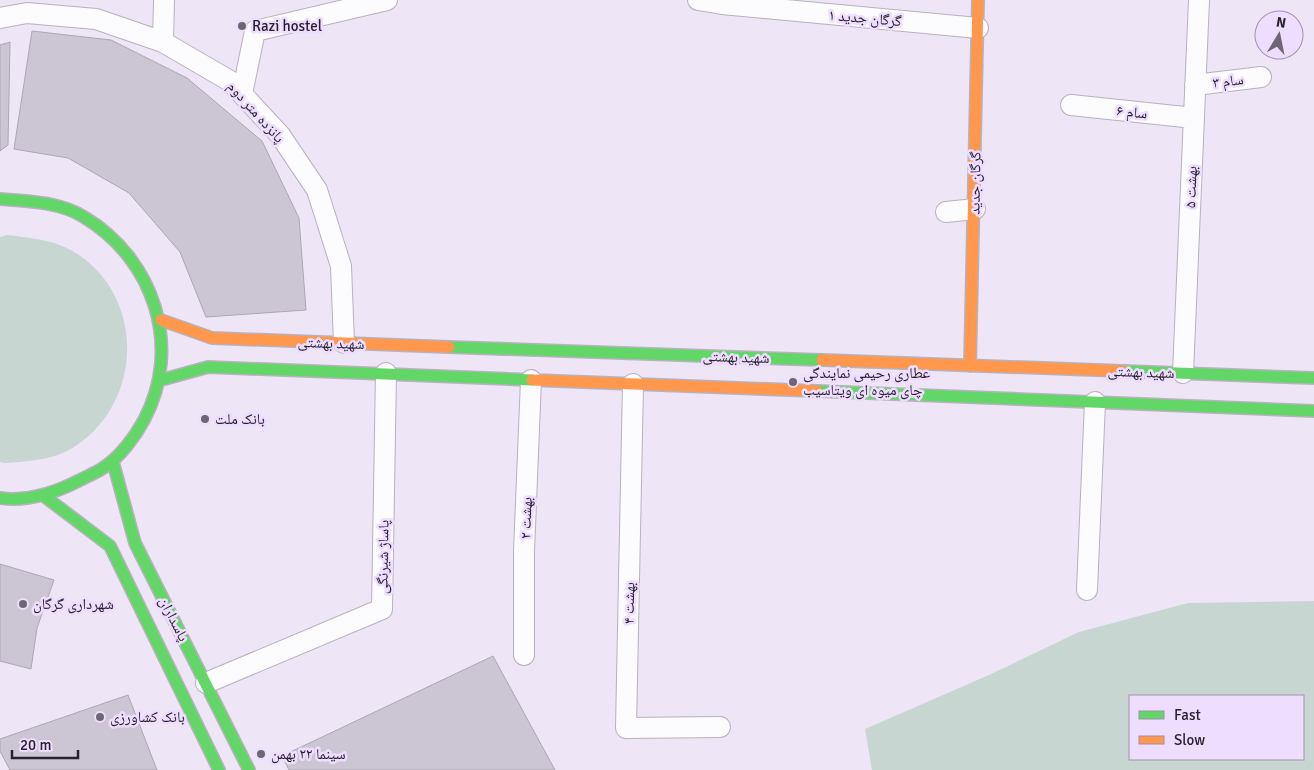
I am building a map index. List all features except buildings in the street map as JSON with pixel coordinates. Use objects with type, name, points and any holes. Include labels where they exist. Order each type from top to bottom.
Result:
[{"type":"main road","name":"گرگان جدید","points":[[970,366],[975,209],[978,0]]},
{"type":"main road","points":[[0,200],[42,201],[84,216],[120,243],[146,278],[161,320],[164,350],[161,380],[151,410],[135,438],[113,462],[81,483],[44,496],[0,498]]},
{"type":"main road","name":"شهید بهشتی","points":[[161,320],[212,338],[336,355],[386,374],[1314,411]]},
{"type":"main road","name":"شهید بهشتی","points":[[161,380],[208,368],[336,355],[758,358],[1314,378]]},
{"type":"main road","points":[[757,389],[758,358]]},
{"type":"main road","name":"پاسداران","points":[[113,462],[135,542],[249,770]]},
{"type":"main road","name":"پاسداران","points":[[44,496],[110,546],[219,770]]},
{"type":"street","points":[[163,42],[164,0]]},
{"type":"street","points":[[242,94],[255,31],[387,0]]},
{"type":"street","name":"گرگان جدید ۱","points":[[698,0],[796,6],[978,28]]},
{"type":"street","name":"بهشت ۵","points":[[1183,373],[1199,0]]},
{"type":"street","name":"پانزده متر دوم","points":[[0,18],[27,13],[96,19],[163,42],[230,81],[280,135],[316,190],[341,266],[336,355]]},
{"type":"street","name":"۳ سام","points":[[1195,85],[1261,77]]},
{"type":"street","name":"۶ سام","points":[[1070,105],[1194,118]]},
{"type":"street","points":[[946,212],[975,209]]},
{"type":"street","name":"پاساژ شیرنگی","points":[[206,683],[382,609],[386,374]]},
{"type":"street","name":"بهشت ۲","points":[[524,655],[524,551],[531,380]]},
{"type":"street","name":"۴ بهشت","points":[[634,384],[626,728],[720,727]]},
{"type":"street","points":[[1087,590],[1095,402]]},
{"type":"shaded area","points":[[7,235],[44,240],[62,246],[79,255],[101,274],[116,297],[125,323],[127,350],[124,377],[114,403],[98,426],[77,445],[60,454],[42,459],[5,463],[0,462],[0,237]]},
{"type":"shaded area","points":[[1314,601],[1314,770],[872,770],[865,729],[989,675],[1079,632],[1188,603]]},
{"type":"traffic: fast","points":[[0,199],[44,203],[65,208],[84,217],[108,235],[128,256],[144,280],[155,307],[161,335],[161,363],[155,392],[144,420],[136,433],[115,458],[100,470],[71,485],[51,492],[21,499],[0,498]]},
{"type":"traffic: fast","points":[[449,347],[822,360]]},
{"type":"traffic: fast","points":[[161,380],[208,367],[532,380]]},
{"type":"traffic: fast","points":[[1123,371],[1314,378]]},
{"type":"traffic: fast","points":[[817,391],[1314,411]]},
{"type":"traffic: fast","points":[[113,462],[135,543],[249,770]]},
{"type":"traffic: fast","points":[[44,496],[110,546],[219,770]]},
{"type":"traffic: slow","points":[[970,366],[978,0]]},
{"type":"traffic: slow","points":[[161,320],[212,338],[449,347]]},
{"type":"traffic: slow","points":[[822,360],[1123,371]]},
{"type":"traffic: slow","points":[[532,380],[817,391]]},
{"type":"place","name":"Razi hostel","points":[[242,26]]},
{"type":"place","name":"عطاری رحیمی نمایندگی چای میوه ای ویتاسیب","points":[[793,382]]},
{"type":"place","name":"بانک ملت","points":[[205,419]]},
{"type":"place","name":"شهرداری گرگان","points":[[23,604]]},
{"type":"place","name":"بانک کشاورزی","points":[[100,717]]},
{"type":"place","name":"سینما ۲۲ بهمن","points":[[261,754]]}]
